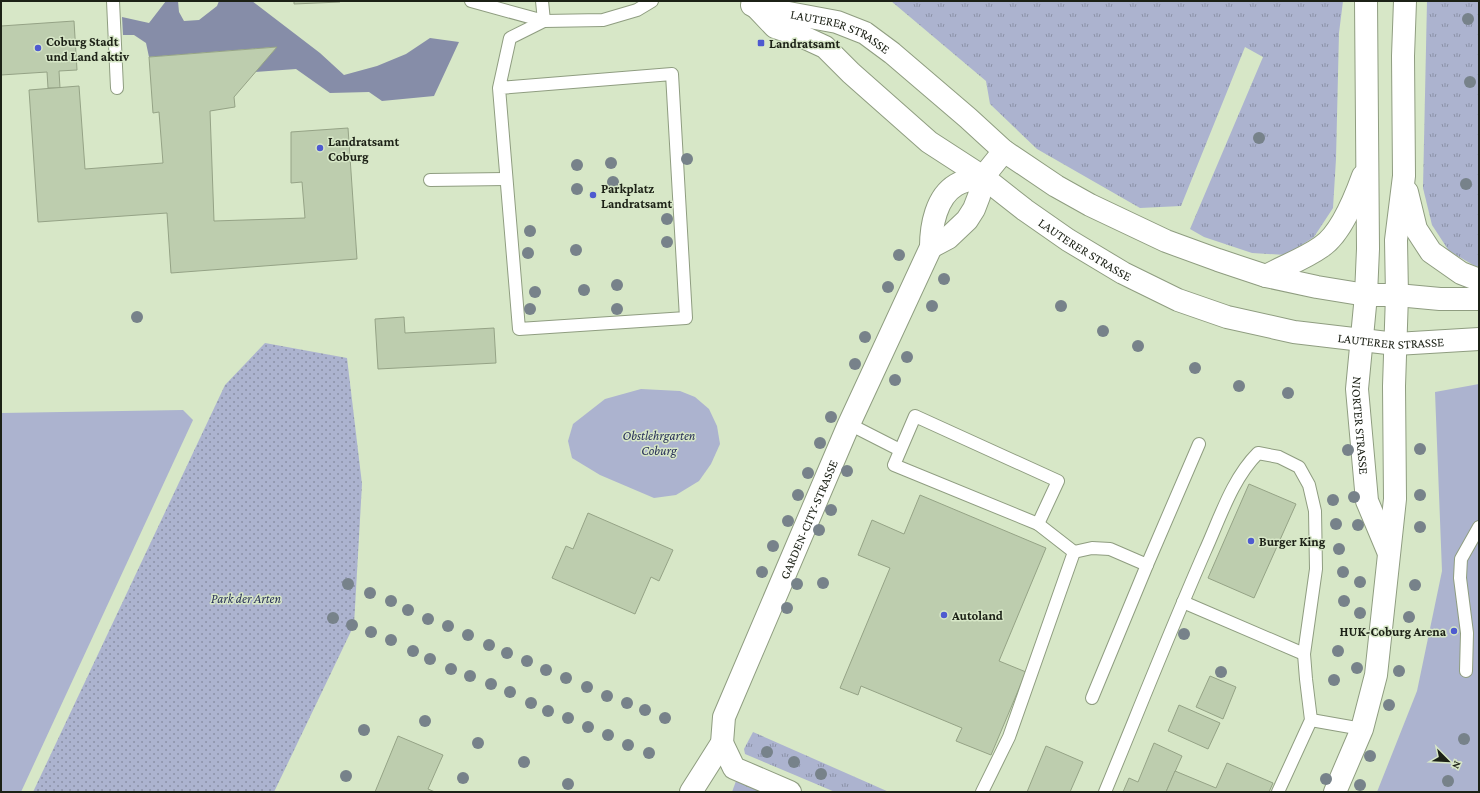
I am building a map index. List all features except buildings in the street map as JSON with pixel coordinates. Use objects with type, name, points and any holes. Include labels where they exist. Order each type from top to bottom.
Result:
[{"type":"main road","name":"NIORTER STRASSE","points":[[1366,1],[1368,249],[1366,295],[1357,389],[1367,501],[1389,552]]},
{"type":"main road","points":[[1405,1],[1403,56],[1404,176],[1416,229],[1431,252],[1461,273],[1479,280]]},
{"type":"main road","name":"LAUTERER STRASSE","points":[[750,4],[837,22],[865,33],[968,118],[1004,151],[1056,186],[1090,205],[1166,241],[1266,276],[1317,287],[1366,295],[1397,295],[1440,299],[1479,299]]},
{"type":"main road","name":"LAUTERER STRASSE","points":[[750,4],[775,27],[799,35],[825,47],[851,73],[929,142],[983,177],[1025,210],[1068,240],[1123,273],[1178,300],[1227,317],[1294,332],[1396,344],[1479,339]]},
{"type":"main road","points":[[931,247],[948,238],[959,229],[970,215],[979,196],[983,177],[1004,151]]},
{"type":"main road","points":[[1266,276],[1322,247],[1338,230],[1353,202],[1367,164]]},
{"type":"main road","name":"NIORTER STRASSE","points":[[1335,792],[1362,729],[1376,675],[1394,500],[1394,386],[1397,295],[1396,240],[1404,176]]},
{"type":"main road","name":"GARDEN-CITY-STRASSE","points":[[691,792],[722,743],[724,717],[849,424],[931,247],[931,230],[941,200],[955,186],[965,180],[983,177]]},
{"type":"main road","points":[[722,743],[734,768],[790,792]]},
{"type":"lane","points":[[113,1],[117,88]]},
{"type":"lane","points":[[471,1],[544,21],[603,20],[637,10],[652,1]]},
{"type":"lane","points":[[542,1],[544,21]]},
{"type":"lane","points":[[499,88],[672,74],[686,318],[519,329],[499,88],[510,38],[544,21]]},
{"type":"lane","points":[[430,180],[506,179]]},
{"type":"lane","points":[[1038,524],[1058,481],[915,416],[894,465],[1038,524],[1074,552]]},
{"type":"lane","points":[[849,424],[900,450]]},
{"type":"lane","points":[[1092,698],[1199,444]]},
{"type":"lane","points":[[1105,792],[1183,602],[1230,494],[1249,462],[1258,453],[1279,457],[1299,467],[1309,485],[1315,511],[1316,568],[1304,654],[1311,720],[1278,792]]},
{"type":"lane","points":[[1466,671],[1467,633],[1460,578],[1461,559],[1479,527]]},
{"type":"lane","points":[[1074,552],[1092,548],[1110,549],[1148,565]]},
{"type":"lane","points":[[982,792],[1009,737],[1074,552]]},
{"type":"lane","points":[[1183,602],[1304,654]]},
{"type":"lane","points":[[1311,720],[1362,729]]},
{"type":"green space","points":[[891,1],[1343,1],[1339,33],[1336,159],[1333,208],[1314,237],[1286,255],[1252,253],[1204,237],[1190,229],[1263,57],[1245,47],[1181,206],[1140,208],[1037,149],[990,104],[986,81]]},
{"type":"green space","points":[[1427,1],[1479,1],[1479,267],[1449,251],[1432,225],[1423,188]]},
{"type":"green space","name":"Park der Arten","points":[[265,343],[347,358],[362,484],[354,625],[274,792],[33,792],[225,385]]},
{"type":"green space","name":"HUK-Coburg Arena","points":[[1479,384],[1479,792],[1377,792],[1417,691],[1442,571],[1435,392]]},
{"type":"green space","name":"Obstlehrgarten Coburg","points":[[641,389],[680,391],[695,397],[709,409],[717,426],[720,444],[711,464],[699,481],[676,495],[654,498],[600,475],[572,458],[568,441],[573,424],[605,399]]},
{"type":"green space","points":[[183,410],[193,420],[21,792],[1,792],[1,413]]},
{"type":"green space","points":[[753,732],[889,792],[835,792],[745,754],[744,749]]},
{"type":"green space","points":[[736,781],[766,792],[732,792]]},
{"type":"shaded area","points":[[166,1],[178,1],[179,12],[184,21],[199,20],[217,6],[219,1],[252,1],[320,53],[344,75],[377,66],[406,54],[430,38],[459,42],[434,96],[382,101],[369,92],[330,93],[296,69],[255,72],[276,47],[149,57],[146,43],[134,35],[123,35],[122,17],[149,23]]},
{"type":"place","name":"Landratsamt","points":[[761,43]]},
{"type":"place","name":"Coburg Stadt und Land aktiv","points":[[38,48]]},
{"type":"place","name":"Landratsamt Coburg","points":[[320,148]]},
{"type":"place","name":"Parkplatz Landratsamt","points":[[593,195]]},
{"type":"place","name":"Burger King","points":[[1251,541]]},
{"type":"place","name":"Autoland","points":[[944,615]]},
{"type":"place","name":"HUK-Coburg Arena","points":[[1454,631]]}]
